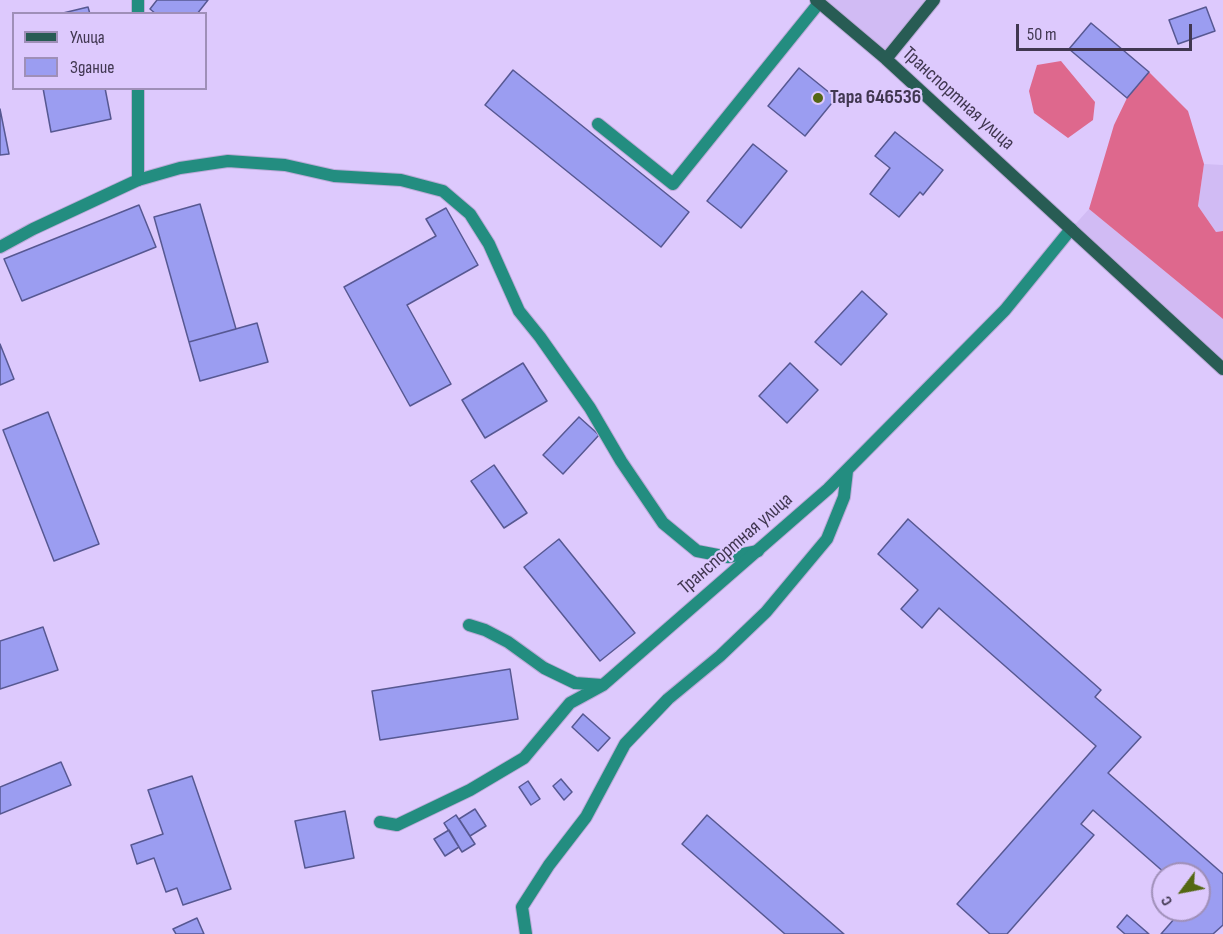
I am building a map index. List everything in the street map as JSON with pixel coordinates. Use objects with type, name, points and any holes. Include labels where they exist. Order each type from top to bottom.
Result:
[{"type":"main road","points":[[886,59],[934,0]]},
{"type":"main road","name":"Транспортная улица","points":[[818,2],[886,59],[1223,369]]},
{"type":"street","points":[[598,124],[674,184],[818,2]]},
{"type":"street","points":[[138,90],[138,180]]},
{"type":"street","points":[[0,247],[138,180],[180,168],[228,161],[285,165],[334,176],[401,180],[443,191],[470,214],[489,244],[519,311],[590,408],[621,461],[663,523],[697,551],[728,557],[758,551]]},
{"type":"street","name":"Транспортная улица","points":[[380,822],[397,825],[470,790],[524,758],[570,703],[603,685],[847,471],[1005,310],[1071,229]]},
{"type":"street","points":[[526,934],[522,907],[549,865],[586,817],[626,744],[668,699],[720,656],[766,612],[827,538],[844,498],[847,471]]},
{"type":"street","points":[[469,625],[500,638],[544,668],[575,683],[603,685]]},
{"type":"shaded area","points":[[816,0],[934,0],[886,59]]},
{"type":"shaded area","points":[[1061,61],[1095,102],[1093,120],[1068,138],[1034,113],[1029,91],[1037,65]]},
{"type":"shaded area","points":[[1149,72],[1188,111],[1204,164],[1198,206],[1216,232],[1223,231],[1223,319],[1089,209],[1114,125],[1127,98]]},
{"type":"shaded area","points":[[1204,164],[1223,165],[1223,231],[1216,232],[1198,206]]},
{"type":"shaded area","points":[[1089,209],[1223,319],[1223,369],[1071,229]]},
{"type":"building","points":[[157,0],[208,0],[199,12],[154,12],[150,9]]},
{"type":"building","points":[[88,7],[89,12],[67,12]]},
{"type":"building","points":[[1206,7],[1215,31],[1178,44],[1169,20]]},
{"type":"building","points":[[1091,23],[1149,72],[1127,98],[1069,49]]},
{"type":"building","points":[[799,68],[836,98],[805,136],[768,106]]},
{"type":"building","points":[[513,70],[689,212],[661,247],[485,105]]},
{"type":"building","points":[[43,90],[105,90],[111,119],[51,132]]},
{"type":"building","points":[[0,109],[9,154],[0,155]]},
{"type":"building","points":[[895,132],[943,170],[923,195],[920,192],[899,217],[870,194],[890,168],[875,156]]},
{"type":"building","points":[[753,144],[787,171],[741,228],[707,201]]},
{"type":"building","points":[[200,204],[236,329],[189,342],[154,217]]},
{"type":"building","points":[[139,205],[156,247],[22,301],[4,259]]},
{"type":"building","points":[[446,208],[478,265],[407,305],[451,384],[410,406],[344,287],[436,236],[426,219]]},
{"type":"building","points":[[862,291],[887,314],[841,365],[815,342]]},
{"type":"building","points":[[257,323],[268,362],[200,381],[189,342]]},
{"type":"building","points":[[0,344],[14,379],[0,385]]},
{"type":"building","points":[[523,363],[547,401],[485,438],[462,400]]},
{"type":"building","points":[[790,363],[818,390],[787,423],[759,396]]},
{"type":"building","points":[[48,412],[99,544],[54,561],[3,430]]},
{"type":"building","points":[[579,417],[599,435],[563,474],[543,455]]},
{"type":"building","points":[[494,465],[527,513],[504,528],[471,481]]},
{"type":"building","points":[[908,519],[1101,690],[1095,697],[1141,737],[1108,773],[1209,862],[1152,862],[1093,810],[1081,824],[1094,835],[1007,934],[990,934],[957,904],[1096,746],[939,608],[922,628],[901,609],[918,590],[878,554]]},
{"type":"building","points":[[559,539],[635,633],[600,661],[524,567]]},
{"type":"building","points":[[43,627],[58,670],[0,689],[0,641]]},
{"type":"building","points":[[510,669],[518,719],[380,740],[372,691]]},
{"type":"building","points":[[583,714],[610,738],[598,751],[572,727]]},
{"type":"building","points":[[61,762],[71,785],[0,814],[0,787]]},
{"type":"building","points":[[192,776],[231,889],[183,905],[177,888],[166,892],[154,858],[137,864],[131,845],[163,834],[148,790]]},
{"type":"building","points":[[561,779],[572,792],[564,800],[553,786]]},
{"type":"building","points":[[528,781],[540,799],[531,805],[519,787]]},
{"type":"building","points":[[475,809],[486,826],[470,836],[459,819]]},
{"type":"building","points":[[345,811],[354,858],[305,868],[295,821]]},
{"type":"building","points":[[456,815],[475,844],[462,852],[444,823]]},
{"type":"building","points":[[707,815],[844,934],[785,934],[682,844]]},
{"type":"building","points":[[449,830],[459,847],[445,856],[434,839]]},
{"type":"building","points":[[1211,863],[1223,874],[1223,925],[1213,934],[1161,934],[1172,922],[1211,922]]},
{"type":"building","points":[[1127,915],[1149,934],[1125,934],[1117,927]]},
{"type":"building","points":[[197,918],[204,934],[176,934],[173,929]]},
{"type":"place","name":"Тара 646536","points":[[818,98]]}]
